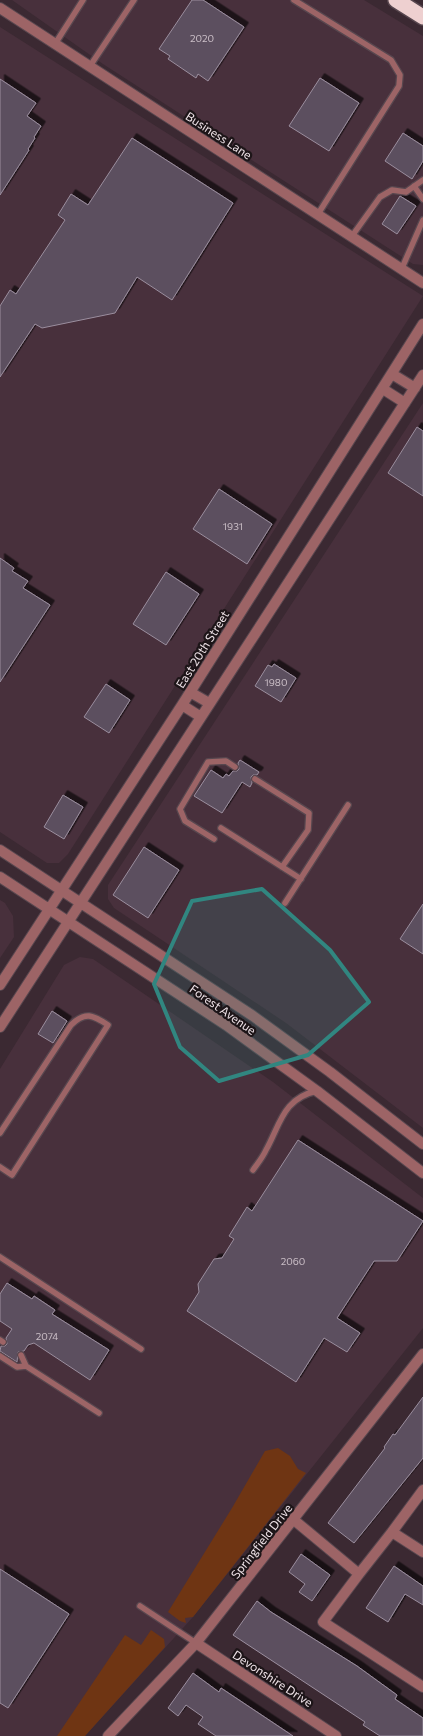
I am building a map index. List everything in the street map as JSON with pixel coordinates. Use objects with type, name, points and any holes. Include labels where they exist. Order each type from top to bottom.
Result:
[{"type":"highway","points":[[396,0],[423,17]]},
{"type":"street","name":"Business Lane","points":[[0,8],[402,268],[418,275],[423,283]]},
{"type":"street","name":"East 20th Street","points":[[0,985],[182,705],[423,324]]},
{"type":"street","points":[[392,374],[415,388]]},
{"type":"street","points":[[0,1027],[423,375]]},
{"type":"street","points":[[383,389],[405,403]]},
{"type":"street","points":[[190,692],[209,703]]},
{"type":"street","points":[[182,705],[200,717]]},
{"type":"street","name":"Forest Avenue","points":[[0,850],[267,1026],[423,1144]]},
{"type":"street","name":"Forest Avenue","points":[[0,877],[205,1011],[317,1091],[423,1173]]},
{"type":"street","name":"Springfield Drive","points":[[108,1736],[196,1643],[423,1354]]},
{"type":"street","points":[[423,1490],[323,1622],[423,1687]]},
{"type":"street","points":[[294,1520],[359,1574]]},
{"type":"street","points":[[392,1532],[423,1552]]},
{"type":"street","name":"Devonshire Drive","points":[[196,1643],[336,1736]]},
{"type":"lane","points":[[55,44],[83,0]]},
{"type":"lane","points":[[90,66],[134,0]]},
{"type":"lane","points":[[294,0],[391,60],[400,75],[399,86],[318,214]]},
{"type":"lane","points":[[352,236],[380,196],[392,190],[406,192],[423,180]]},
{"type":"lane","points":[[414,186],[423,199]]},
{"type":"lane","points":[[402,268],[423,220]]},
{"type":"lane","points":[[214,839],[185,821],[180,809],[208,762],[226,761],[236,767]]},
{"type":"lane","points":[[255,779],[309,813],[308,830],[282,867]]},
{"type":"lane","points":[[285,903],[348,805]]},
{"type":"lane","points":[[221,828],[301,879]]},
{"type":"lane","points":[[0,1134],[71,1025],[78,1018],[86,1015],[94,1016],[108,1025],[12,1175],[0,1167]]},
{"type":"lane","points":[[254,1170],[267,1149],[282,1116],[298,1099],[305,1094],[317,1091]]},
{"type":"lane","points":[[0,1257],[141,1349]]},
{"type":"lane","points":[[21,1355],[26,1366],[99,1413]]},
{"type":"lane","points":[[0,1356],[17,1367],[26,1366]]},
{"type":"lane","points":[[140,1606],[196,1643]]},
{"type":"highlighted area","points":[[262,889],[330,950],[369,1002],[308,1055],[219,1081],[180,1047],[154,984],[192,901]]},
{"type":"shaded area","points":[[12,0],[364,0],[423,36],[423,265],[413,264],[103,64]]},
{"type":"shaded area","points":[[0,27],[423,296],[68,854],[59,863],[47,863],[0,832]]},
{"type":"shaded area","points":[[423,403],[423,1128],[286,1023],[114,908],[108,899],[108,885]]},
{"type":"shaded area","points":[[0,900],[5,903],[13,916],[14,937],[0,958]]},
{"type":"shaded area","points":[[80,957],[93,959],[273,1082],[423,1198],[423,1328],[193,1617],[85,1736],[0,1736],[0,1069],[64,965]]},
{"type":"shaded area","points":[[278,1448],[290,1456],[298,1469],[306,1473],[193,1617],[185,1618],[186,1623],[180,1621],[168,1612],[265,1451]]},
{"type":"shaded area","points":[[151,1630],[164,1639],[165,1647],[85,1736],[57,1736],[125,1635],[141,1645]]},
{"type":"building","points":[[192,0],[203,0],[244,27],[208,81],[198,74],[196,78],[168,59],[170,56],[159,49]]},
{"type":"building","points":[[320,78],[359,103],[329,151],[289,126]]},
{"type":"building","points":[[0,79],[36,103],[27,116],[41,126],[29,150],[0,195]]},
{"type":"building","points":[[403,133],[423,146],[423,161],[412,179],[385,161]]},
{"type":"building","points":[[132,138],[233,203],[172,300],[137,277],[115,313],[42,328],[35,324],[0,377],[0,306],[10,290],[16,294],[65,220],[58,215],[71,194],[88,205]]},
{"type":"building","points":[[400,196],[416,206],[397,234],[382,224]]},
{"type":"building","points":[[417,427],[423,431],[423,496],[388,473]]},
{"type":"building","points":[[219,489],[272,524],[247,564],[193,529]]},
{"type":"building","points":[[0,558],[14,568],[12,571],[28,581],[23,588],[50,605],[0,682]]},
{"type":"building","points":[[166,572],[199,594],[166,645],[133,624]]},
{"type":"building","points":[[274,664],[296,678],[281,702],[255,686],[268,665],[272,667]]},
{"type":"building","points":[[106,684],[130,700],[109,733],[84,717]]},
{"type":"building","points":[[240,760],[259,772],[251,777],[252,783],[250,787],[242,782],[222,813],[194,796],[211,770],[223,778],[226,774],[229,776],[233,771],[239,769],[238,763]]},
{"type":"building","points":[[63,795],[83,807],[64,839],[44,827]]},
{"type":"building","points":[[144,847],[179,870],[148,918],[113,895]]},
{"type":"building","points":[[423,904],[423,954],[400,939]]},
{"type":"building","points":[[52,1011],[67,1021],[53,1043],[38,1034]]},
{"type":"building","points":[[298,1140],[423,1221],[397,1261],[374,1261],[337,1318],[360,1333],[347,1352],[324,1338],[296,1382],[187,1311],[199,1292],[198,1284],[214,1259],[222,1258],[234,1239],[229,1236],[247,1207],[252,1211]]},
{"type":"building","points":[[7,1283],[32,1299],[34,1296],[55,1310],[52,1314],[109,1350],[90,1380],[34,1343],[28,1345],[24,1351],[18,1352],[17,1362],[0,1351],[1,1346],[7,1344],[6,1338],[12,1329],[0,1321],[0,1294]]},
{"type":"building","points":[[423,1397],[423,1458],[354,1543],[328,1523],[385,1448],[393,1434],[395,1435]]},
{"type":"building","points":[[301,1554],[330,1575],[312,1601],[299,1592],[305,1584],[289,1572]]},
{"type":"building","points":[[394,1566],[423,1586],[423,1605],[405,1594],[388,1622],[366,1608]]},
{"type":"building","points":[[0,1569],[69,1614],[8,1708],[0,1703]]},
{"type":"building","points":[[257,1601],[271,1612],[357,1666],[397,1695],[395,1699],[423,1718],[423,1736],[380,1736],[363,1725],[365,1722],[233,1635]]},
{"type":"building","points":[[193,1673],[219,1692],[221,1688],[293,1736],[216,1736],[198,1724],[203,1717],[186,1705],[178,1716],[168,1708]]}]
